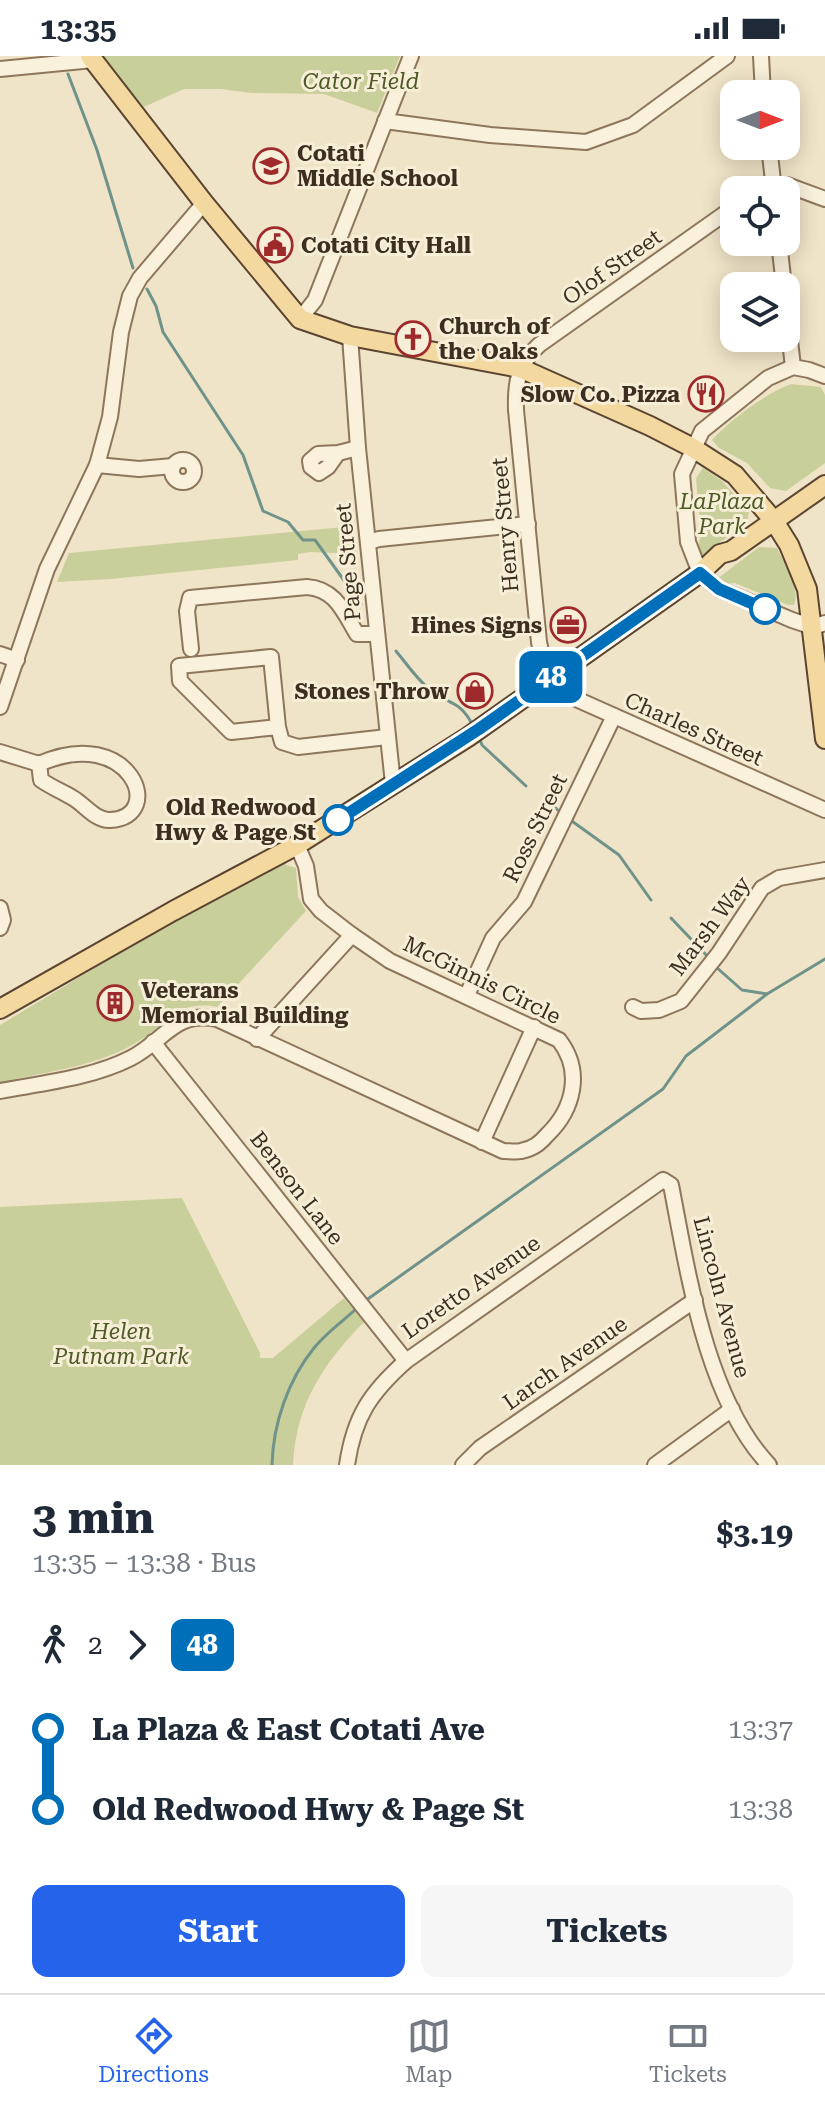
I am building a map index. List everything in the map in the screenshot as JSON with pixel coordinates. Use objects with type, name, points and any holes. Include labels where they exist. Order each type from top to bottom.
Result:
[{"type":"main road","points":[[92,58],[204,203],[300,319],[350,336],[520,368],[650,426],[693,448],[735,475],[774,521],[789,545],[807,589],[819,625],[825,739]]},
{"type":"main road","points":[[0,1009],[297,845],[475,732],[700,573],[716,570],[731,551],[825,485]]},
{"type":"street","points":[[300,319],[315,300],[411,56]]},
{"type":"street","points":[[385,121],[490,135],[586,142],[633,125],[727,56]]},
{"type":"street","points":[[761,56],[762,80]]},
{"type":"street","points":[[0,69],[92,58]]},
{"type":"street","points":[[800,190],[825,199]]},
{"type":"street","points":[[0,707],[47,569],[97,465],[110,417],[121,332],[130,296],[140,278],[204,203]]},
{"type":"street","name":"Olof Street","points":[[520,368],[539,345],[720,217]]},
{"type":"street","name":"Page Street","points":[[350,336],[358,448],[393,784]]},
{"type":"street","points":[[791,352],[793,367]]},
{"type":"street","points":[[819,625],[719,589],[700,573],[690,554],[682,474],[693,448],[708,425],[768,378],[793,367],[825,376]]},
{"type":"street","name":"Henry Street","points":[[520,368],[515,383],[516,410],[539,642],[542,656],[555,674]]},
{"type":"street","points":[[338,453],[358,448]]},
{"type":"street","points":[[97,465],[139,469],[173,466]]},
{"type":"street","points":[[369,542],[528,524]]},
{"type":"street","points":[[191,649],[187,611],[190,598],[307,587],[332,594],[357,634],[377,634]]},
{"type":"street","points":[[0,654],[17,660]]},
{"type":"street","points":[[278,727],[231,732],[180,681],[179,666],[271,657],[282,742],[298,747],[387,737]]},
{"type":"street","name":"Charles Street","points":[[555,674],[574,698],[825,810]]},
{"type":"street","name":"Ross Street","points":[[467,995],[493,938],[524,902],[614,716]]},
{"type":"street","points":[[0,752],[39,764],[51,758],[72,755],[104,755],[121,764],[131,776],[138,791],[137,802],[131,812],[122,817],[110,820],[99,818],[73,798],[41,780],[39,764]]},
{"type":"street","name":"McGinnis Circle","points":[[153,1042],[182,1020],[200,1016],[217,1019],[503,1151],[520,1152],[537,1146],[564,1117],[572,1096],[574,1075],[569,1053],[559,1040],[390,961],[352,935],[311,899],[306,866],[297,845]]},
{"type":"street","name":"Marsh Way","points":[[633,1007],[641,1011],[659,1010],[681,1001],[719,953],[762,888],[779,878],[825,870]]},
{"type":"street","points":[[0,908],[3,920],[0,928]]},
{"type":"street","points":[[257,1039],[352,935]]},
{"type":"street","points":[[482,1142],[534,1027]]},
{"type":"street","points":[[0,1091],[111,1067],[133,1057],[153,1042]]},
{"type":"street","name":"Benson Lane","points":[[153,1042],[406,1361]]},
{"type":"street","name":"Lincoln Avenue","points":[[663,1180],[671,1185],[695,1300],[717,1377],[750,1445],[769,1465]]},
{"type":"street","name":"Loretto Avenue","points":[[347,1465],[351,1439],[378,1386],[406,1361],[663,1180]]},
{"type":"street","name":"Larch Avenue","points":[[463,1465],[480,1448],[695,1300]]},
{"type":"street","points":[[655,1465],[732,1409]]},
{"type":"green space","name":"Cator Field","points":[[99,56],[400,56],[377,113],[324,94],[251,93],[221,89],[184,89],[144,107]]},
{"type":"green space","name":"LaPlaza Park","points":[[791,384],[821,387],[825,395],[825,463],[786,491],[770,488],[747,463],[719,448],[712,440],[749,408]]},
{"type":"green space","name":"LaPlaza Park","points":[[703,468],[722,481],[749,511],[747,523],[716,545],[711,554],[703,559],[698,558],[696,551],[701,536],[696,478]]},
{"type":"green space","points":[[354,526],[356,554],[310,552],[298,554],[298,560],[57,582],[69,553]]},
{"type":"green space","name":"LaPlaza Park","points":[[759,547],[777,548],[794,584],[794,605],[735,583],[722,584],[717,579]]},
{"type":"green space","points":[[286,859],[286,865],[296,868],[298,897],[306,911],[217,1007],[193,1006],[184,1009],[142,1039],[109,1056],[0,1082],[0,1025],[176,919]]},
{"type":"green space","name":"Helen Putnam Park","points":[[182,1198],[260,1358],[273,1358],[344,1298],[364,1322],[336,1353],[314,1386],[300,1423],[293,1465],[0,1465],[0,1207]]},
{"type":"waterway","points":[[68,74],[97,150],[133,268]]},
{"type":"waterway","points":[[147,289],[156,306],[163,332],[243,455],[263,511],[288,522],[303,540],[315,540],[361,604]]},
{"type":"waterway","points":[[396,651],[424,685],[462,710],[472,724]]},
{"type":"waterway","points":[[479,738],[482,745],[526,786]]},
{"type":"waterway","points":[[551,804],[560,812]]},
{"type":"waterway","points":[[569,819],[619,855],[651,900]]},
{"type":"waterway","points":[[671,918],[709,958]]},
{"type":"waterway","points":[[365,1301],[663,1089],[686,1056],[767,994],[825,959]]},
{"type":"waterway","points":[[716,967],[742,990],[767,994]]},
{"type":"waterway","points":[[272,1465],[279,1418],[297,1374],[319,1343],[356,1309]]},
{"type":"bus line","name":"48","points":[[338,820],[479,729],[700,573],[719,589],[765,609]]},
{"type":"place","name":"Cotati Middle School","points":[[271,166]]},
{"type":"place","name":"Cotati City Hall","points":[[275,245]]},
{"type":"place","name":"Church of the Oaks","points":[[413,339]]},
{"type":"place","name":"Slow Co. Pizza","points":[[706,394]]},
{"type":"place","name":"Hines Signs","points":[[568,625]]},
{"type":"place","name":"Stones Throw","points":[[475,691]]},
{"type":"place","name":"Old Redwood Hwy & Page St","points":[[338,820]]},
{"type":"place","name":"Veterans Memorial Building","points":[[115,1003]]}]
